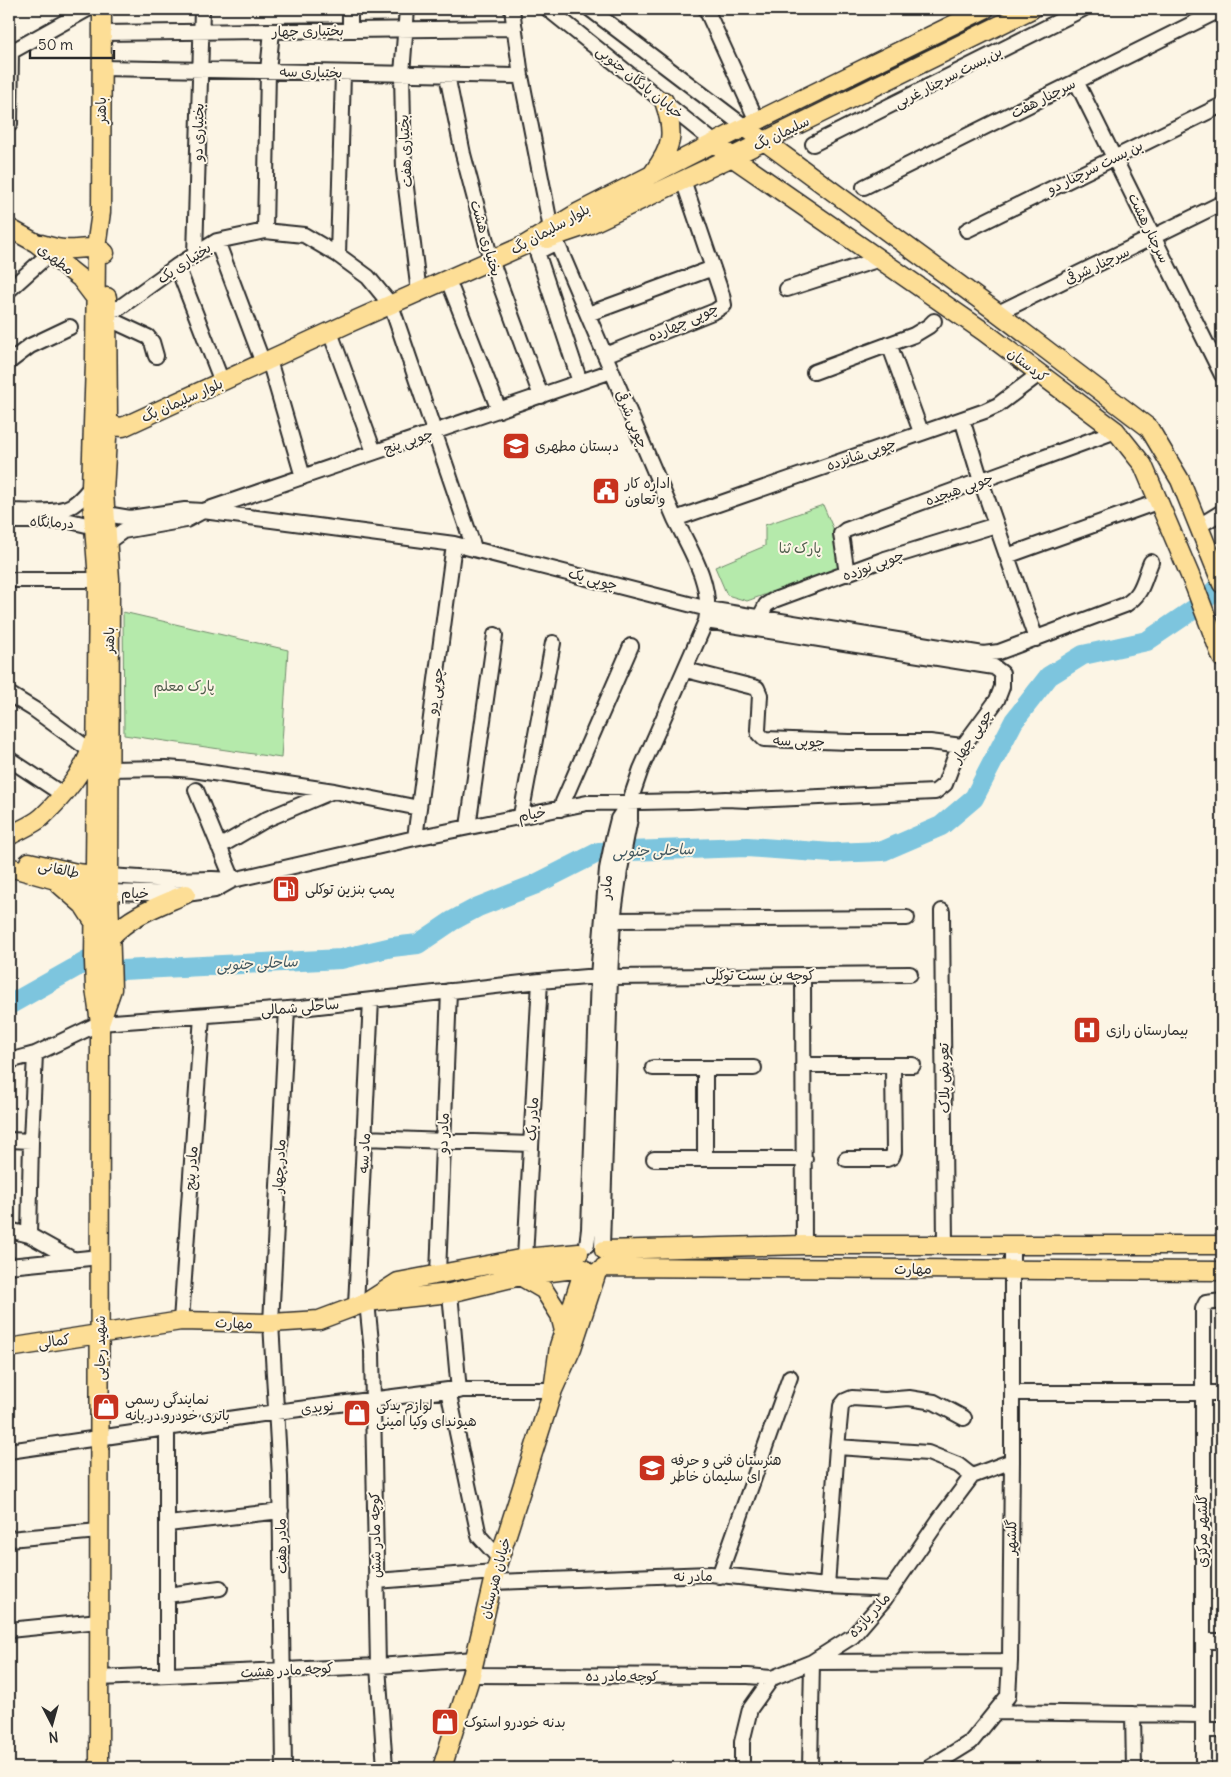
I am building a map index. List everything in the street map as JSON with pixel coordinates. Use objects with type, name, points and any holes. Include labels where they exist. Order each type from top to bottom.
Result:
[{"type":"main road","name":"باهنر","points":[[102,9],[101,212],[108,420],[98,580],[95,731],[102,884],[103,988]]},
{"type":"main road","name":"بلوار سلیمان بگ","points":[[108,420],[114,426],[122,426],[525,245],[554,236],[579,212],[751,124],[985,9]]},
{"type":"main road","name":"سلیمان بگ","points":[[554,236],[588,225],[824,112],[1032,9]]},
{"type":"main road","points":[[652,175],[666,155],[670,139],[671,122],[664,102]]},
{"type":"main road","name":"کردستان","points":[[751,124],[766,140],[998,313],[1148,428],[1180,480],[1222,584]]},
{"type":"main road","name":"خیابان پادگان جنوبی","points":[[715,143],[732,156]]},
{"type":"main road","name":"کردستان","points":[[732,156],[983,330],[1116,431],[1143,465],[1160,501],[1222,658]]},
{"type":"main road","name":"مطهری","points":[[9,228],[42,248],[80,278],[104,310]]},
{"type":"main road","points":[[42,248],[102,251]]},
{"type":"main road","name":"باهنر","points":[[102,884],[109,769],[110,579],[108,541],[91,487],[104,310]]},
{"type":"main road","points":[[983,330],[998,313]]},
{"type":"main road","points":[[9,836],[41,818],[79,774],[91,751],[95,731]]},
{"type":"main road","name":"طالقانی","points":[[9,857],[77,873],[102,884]]},
{"type":"main road","name":"طالقانی","points":[[9,868],[54,881],[102,884]]},
{"type":"main road","points":[[54,881],[83,905],[102,935],[135,917],[186,894]]},
{"type":"main road","name":"شهید رجایی","points":[[99,1768],[100,1024],[103,988]]},
{"type":"main road","name":"مهارت","points":[[361,1304],[450,1293],[592,1259],[804,1245],[1222,1245]]},
{"type":"main road","name":"مهارت","points":[[99,1335],[181,1321],[271,1324],[319,1320],[361,1304],[398,1282],[525,1258],[1013,1269],[1222,1271]]},
{"type":"main road","name":"خیابان هنرستان","points":[[553,1390],[559,1346],[592,1259]]},
{"type":"main road","name":"خیابان هنرستان","points":[[442,1768],[473,1667],[495,1570],[553,1390],[572,1348],[592,1259]]},
{"type":"main road","points":[[520,1276],[544,1290],[560,1314],[564,1331]]},
{"type":"main road","name":"کمالی","points":[[9,1348],[99,1335]]},
{"type":"street","points":[[10,124],[10,53],[88,9]]},
{"type":"street","name":"بختیاری دو","points":[[195,255],[202,9]]},
{"type":"street","points":[[350,9],[350,30]]},
{"type":"street","name":"بختیاری هفت","points":[[407,9],[402,74],[404,171],[419,292]]},
{"type":"street","name":"چوپی شرقی","points":[[512,9],[521,76],[554,236],[675,519],[697,564],[707,592],[707,615]]},
{"type":"street","name":"خیابان پادگان جنوبی","points":[[548,9],[715,143]]},
{"type":"street","name":"خیابان پادگان جنوبی","points":[[590,9],[751,124]]},
{"type":"street","points":[[706,9],[751,124]]},
{"type":"street","name":"بن بست سرچنار غربی","points":[[813,144],[1083,9]]},
{"type":"street","name":"سرچنار هفت","points":[[864,187],[1222,9]]},
{"type":"street","name":"بختیاری چهار","points":[[102,33],[515,28]]},
{"type":"street","points":[[265,232],[268,72],[272,31]]},
{"type":"street","name":"بختیاری سه","points":[[101,68],[521,76]]},
{"type":"street","points":[[338,255],[343,73]]},
{"type":"street","name":"بختیاری هشت","points":[[447,75],[463,154],[491,260],[541,396]]},
{"type":"street","name":"سرچنار هشت","points":[[1076,82],[1222,375]]},
{"type":"street","points":[[815,93],[824,112]]},
{"type":"street","name":"بن بست سرچنار دو","points":[[967,230],[1222,105]]},
{"type":"street","name":"چوپی چهارده","points":[[605,355],[722,308],[724,301],[682,180]]},
{"type":"street","name":"سرچنار شرقی","points":[[998,313],[1029,296],[1154,238],[1222,203]]},
{"type":"street","name":"بختیاری یک","points":[[104,310],[120,308],[177,266],[217,241],[265,232],[304,235],[338,255],[368,278],[390,305]]},
{"type":"street","points":[[554,236],[537,252],[580,382]]},
{"type":"street","points":[[217,241],[266,361],[302,477]]},
{"type":"street","points":[[9,290],[42,248]]},
{"type":"street","points":[[787,290],[880,259]]},
{"type":"street","points":[[177,266],[222,382]]},
{"type":"street","points":[[588,314],[713,268]]},
{"type":"street","points":[[448,280],[499,410]]},
{"type":"street","points":[[390,305],[474,548]]},
{"type":"street","points":[[104,310],[148,337],[152,342],[156,356]]},
{"type":"street","points":[[814,372],[914,335],[934,321]]},
{"type":"street","points":[[9,362],[30,346],[70,327]]},
{"type":"street","points":[[330,332],[374,452]]},
{"type":"street","points":[[889,344],[921,432]]},
{"type":"street","name":"چوپی پنج","points":[[203,510],[612,371]]},
{"type":"street","name":"چوپی شانزده","points":[[675,519],[998,405],[1039,374]]},
{"type":"street","points":[[962,419],[981,481],[1036,639],[1131,601],[1141,591],[1151,562]]},
{"type":"street","name":"چوپی هیجده","points":[[847,574],[841,534],[854,526],[1116,431]]},
{"type":"street","name":"درمانگاه","points":[[9,511],[58,510],[70,507],[80,500],[91,487]]},
{"type":"street","points":[[1007,556],[1160,501]]},
{"type":"street","name":"چوپی یک","points":[[101,520],[185,510],[203,510],[474,548],[707,615],[759,619],[983,654],[999,652],[1036,639]]},
{"type":"street","points":[[108,541],[123,531],[186,520],[203,510]]},
{"type":"street","points":[[1199,526],[1222,512]]},
{"type":"street","name":"درمانگاه","points":[[9,521],[101,520]]},
{"type":"street","name":"چوپی نوزده","points":[[759,619],[766,605],[774,600],[886,560],[996,525]]},
{"type":"street","name":"چوپی دو","points":[[415,838],[454,544]]},
{"type":"street","points":[[9,580],[98,580]]},
{"type":"street","points":[[630,801],[641,769],[686,670],[707,615]]},
{"type":"street","name":"چوپی چهار","points":[[630,801],[748,800],[935,792],[945,784],[954,757],[997,700],[1002,679],[1002,673],[999,669],[707,615]]},
{"type":"street","points":[[468,827],[495,635]]},
{"type":"street","points":[[521,815],[553,643]]},
{"type":"street","points":[[560,808],[631,646]]},
{"type":"street","name":"چوپی سه","points":[[686,670],[757,688],[760,695],[758,730],[764,739],[930,742],[962,746]]},
{"type":"street","points":[[9,694],[35,710],[91,751]]},
{"type":"street","points":[[9,758],[62,794]]},
{"type":"street","points":[[109,769],[166,768],[193,770],[334,791],[419,808]]},
{"type":"street","points":[[196,790],[233,880]]},
{"type":"street","points":[[219,847],[267,819],[334,791]]},
{"type":"street","name":"خیام","points":[[102,884],[171,880],[233,880],[521,815],[587,802],[630,801]]},
{"type":"street","name":"مادر","points":[[592,1259],[604,977],[614,870],[620,838],[618,819],[630,801]]},
{"type":"street","name":"مادر","points":[[604,977],[613,920],[614,870]]},
{"type":"street","name":"خیام","points":[[102,884],[186,894],[215,890],[233,880]]},
{"type":"street","name":"تعویض پلاک","points":[[942,911],[945,1245]]},
{"type":"street","points":[[613,920],[907,918]]},
{"type":"street","name":"کوچه بن بست توکلی","points":[[604,977],[910,974]]},
{"type":"street","points":[[804,975],[804,1245]]},
{"type":"street","name":"ساحلی شمالی","points":[[9,1061],[35,1054],[100,1024],[287,1009],[540,981],[604,977]]},
{"type":"street","name":"مادر یک","points":[[525,1258],[540,981]]},
{"type":"street","name":"مادر دو","points":[[438,1274],[449,991]]},
{"type":"street","name":"ماد سه","points":[[361,1304],[364,1138],[371,1000]]},
{"type":"street","name":"مادر چهار","points":[[271,1324],[287,1009]]},
{"type":"street","name":"مادر پنج","points":[[181,1321],[202,1016]]},
{"type":"street","points":[[28,1235],[35,1054]]},
{"type":"street","points":[[804,1065],[913,1065]]},
{"type":"street","points":[[846,1159],[887,1159],[892,1157],[894,1152],[893,1065]]},
{"type":"street","points":[[653,1068],[754,1068]]},
{"type":"street","points":[[705,1068],[705,1159]]},
{"type":"street","points":[[364,1138],[531,1144]]},
{"type":"street","points":[[9,1140],[31,1141]]},
{"type":"street","points":[[654,1159],[804,1159]]},
{"type":"street","points":[[9,1230],[28,1235],[74,1260]]},
{"type":"street","name":"گلشهر","points":[[929,1768],[972,1742],[1008,1696],[1012,1461],[1012,1244]]},
{"type":"street","points":[[9,1266],[100,1257]]},
{"type":"street","points":[[450,1293],[454,1391],[479,1536],[495,1570]]},
{"type":"street","name":"گلشهر مرکزی","points":[[1203,1768],[1203,1309],[1206,1303],[1218,1302]]},
{"type":"street","name":"کوچه مادر شش","points":[[361,1304],[372,1352],[378,1666],[385,1768]]},
{"type":"street","name":"مادر هفت","points":[[271,1324],[280,1511],[284,1768]]},
{"type":"street","points":[[719,1576],[790,1378]]},
{"type":"street","name":"نویدی","points":[[9,1451],[372,1400],[454,1391],[553,1390]]},
{"type":"street","points":[[1012,1393],[1222,1393]]},
{"type":"street","points":[[827,1586],[841,1406],[845,1401],[852,1398],[885,1400],[909,1398],[934,1402],[964,1418]]},
{"type":"street","points":[[167,1429],[167,1675]]},
{"type":"street","points":[[838,1447],[928,1453],[958,1465],[972,1476],[1012,1461]]},
{"type":"street","name":"مادر یازده","points":[[772,1678],[812,1662],[853,1636],[892,1589],[939,1520],[972,1476]]},
{"type":"street","points":[[168,1524],[280,1511]]},
{"type":"street","points":[[9,1539],[100,1531]]},
{"type":"street","name":"مادر نه","points":[[376,1580],[495,1570],[710,1574],[827,1586],[892,1589]]},
{"type":"street","points":[[167,1595],[220,1588]]},
{"type":"street","points":[[9,1630],[99,1621]]},
{"type":"street","points":[[1203,1642],[1222,1642]]},
{"type":"street","points":[[810,1768],[812,1662],[1010,1661]]},
{"type":"street","name":"کوچه مادر هشت","points":[[99,1678],[378,1666],[473,1667]]},
{"type":"street","name":"کوچه مادر ده","points":[[473,1667],[772,1678]]},
{"type":"street","points":[[742,1768],[742,1742],[750,1709],[772,1678]]},
{"type":"street","points":[[995,1712],[1203,1715]]},
{"type":"street","points":[[1133,1714],[1134,1768]]},
{"type":"street","points":[[1203,1730],[1222,1730]]},
{"type":"green space","name":"پارک ثنا","points":[[823,505],[833,528],[842,567],[747,601],[727,595],[715,567],[765,546],[765,525]]},
{"type":"green space","name":"پارک معلم","points":[[123,612],[288,650],[281,758],[124,735]]},
{"type":"waterway","name":"ساحلی جنوبی","points":[[9,1005],[87,961],[122,970],[341,959],[392,947],[418,944],[452,921],[478,907],[534,885],[599,852],[747,847],[832,853],[883,851],[941,826],[974,798],[1014,721],[1049,676],[1083,655],[1147,641],[1200,605],[1222,583]]},
{"type":"place","name":"دبستان مطهری","points":[[516,446]]},
{"type":"place","name":"اداره کار و تعاون","points":[[606,491]]},
{"type":"place","name":"پمپ بنزین توکلی","points":[[286,889]]},
{"type":"place","name":"بیمارستان رازی","points":[[1087,1030]]},
{"type":"place","name":"نمایندگی رسمی باتری خودرو در بانه","points":[[106,1407]]},
{"type":"place","name":"لوازم یدکى هیونداى وکیا امینى","points":[[357,1413]]},
{"type":"place","name":"هنرستان فنی و حرفه ای سلیمان خاطر","points":[[652,1468]]},
{"type":"place","name":"بدنه خودرو استوک","points":[[445,1722]]}]
